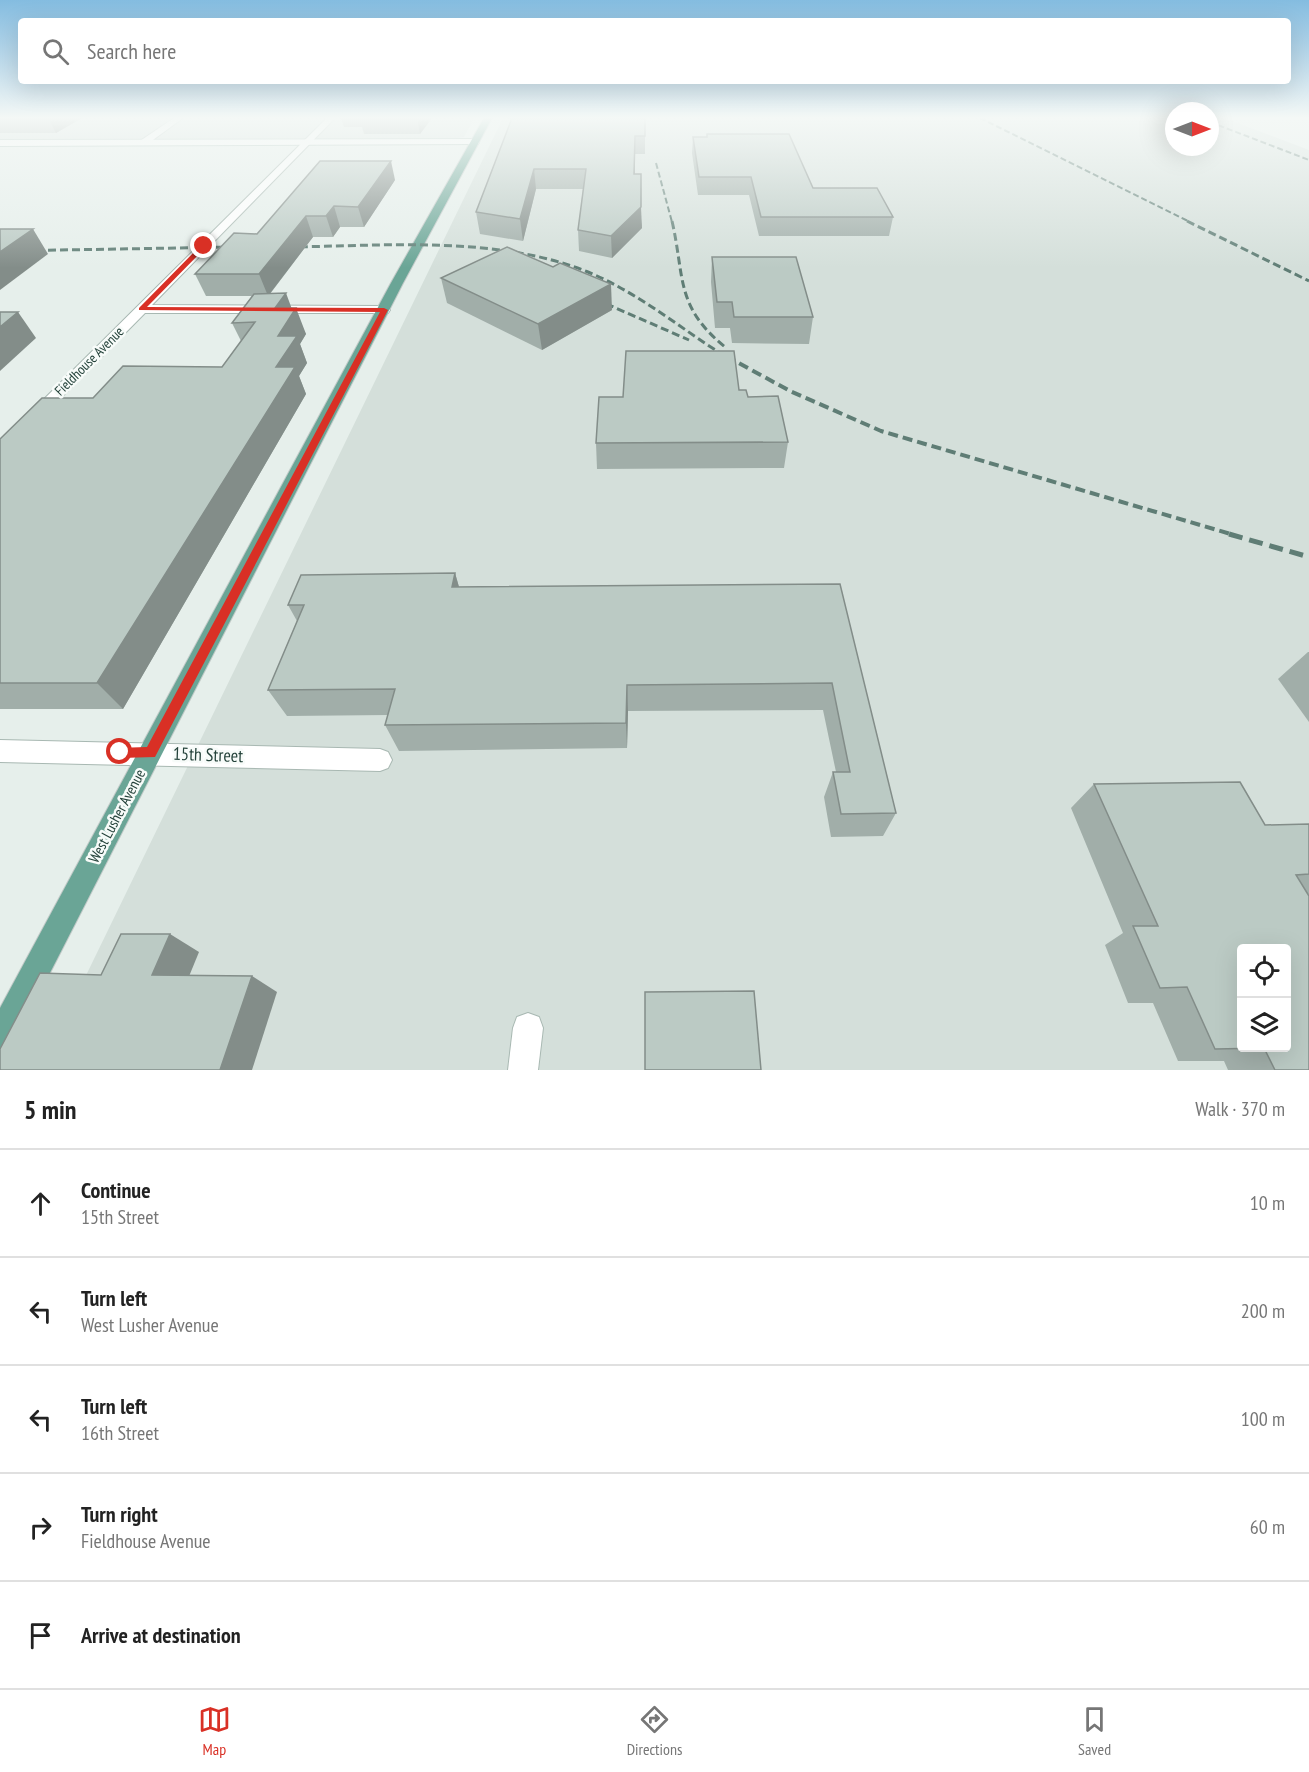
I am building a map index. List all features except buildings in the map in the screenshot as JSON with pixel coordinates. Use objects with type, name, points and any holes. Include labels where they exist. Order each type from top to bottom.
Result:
[{"type":"main road","name":"West Lusher Avenue","points":[[0,1038],[461,168]]},
{"type":"street","name":"Fieldhouse Avenue","points":[[24,427],[281,168]]},
{"type":"street","points":[[141,309],[384,310]]},
{"type":"street","name":"15th Street","points":[[0,751],[380,760]]},
{"type":"street","points":[[523,1070],[528,1028]]},
{"type":"shaded area","points":[[479,168],[1309,168],[1309,1070],[40,1070]]},
{"type":"railway","points":[[657,168],[672,222]]},
{"type":"railway","points":[[1081,168],[1190,222]]},
{"type":"railway","points":[[672,221],[681,275],[690,304],[697,318],[725,347]]},
{"type":"railway","points":[[1187,221],[1309,281]]},
{"type":"railway","points":[[288,247],[440,245],[516,252],[553,260],[588,272],[625,290],[728,358]]},
{"type":"railway","points":[[0,251],[237,247]]},
{"type":"railway","points":[[595,299],[689,340]]},
{"type":"railway","points":[[726,356],[790,391],[881,431],[1234,535]]},
{"type":"railway","points":[[1229,534],[1309,557]]},
{"type":"route","points":[[120,752],[150,753],[384,310],[141,309],[204,246]]}]
